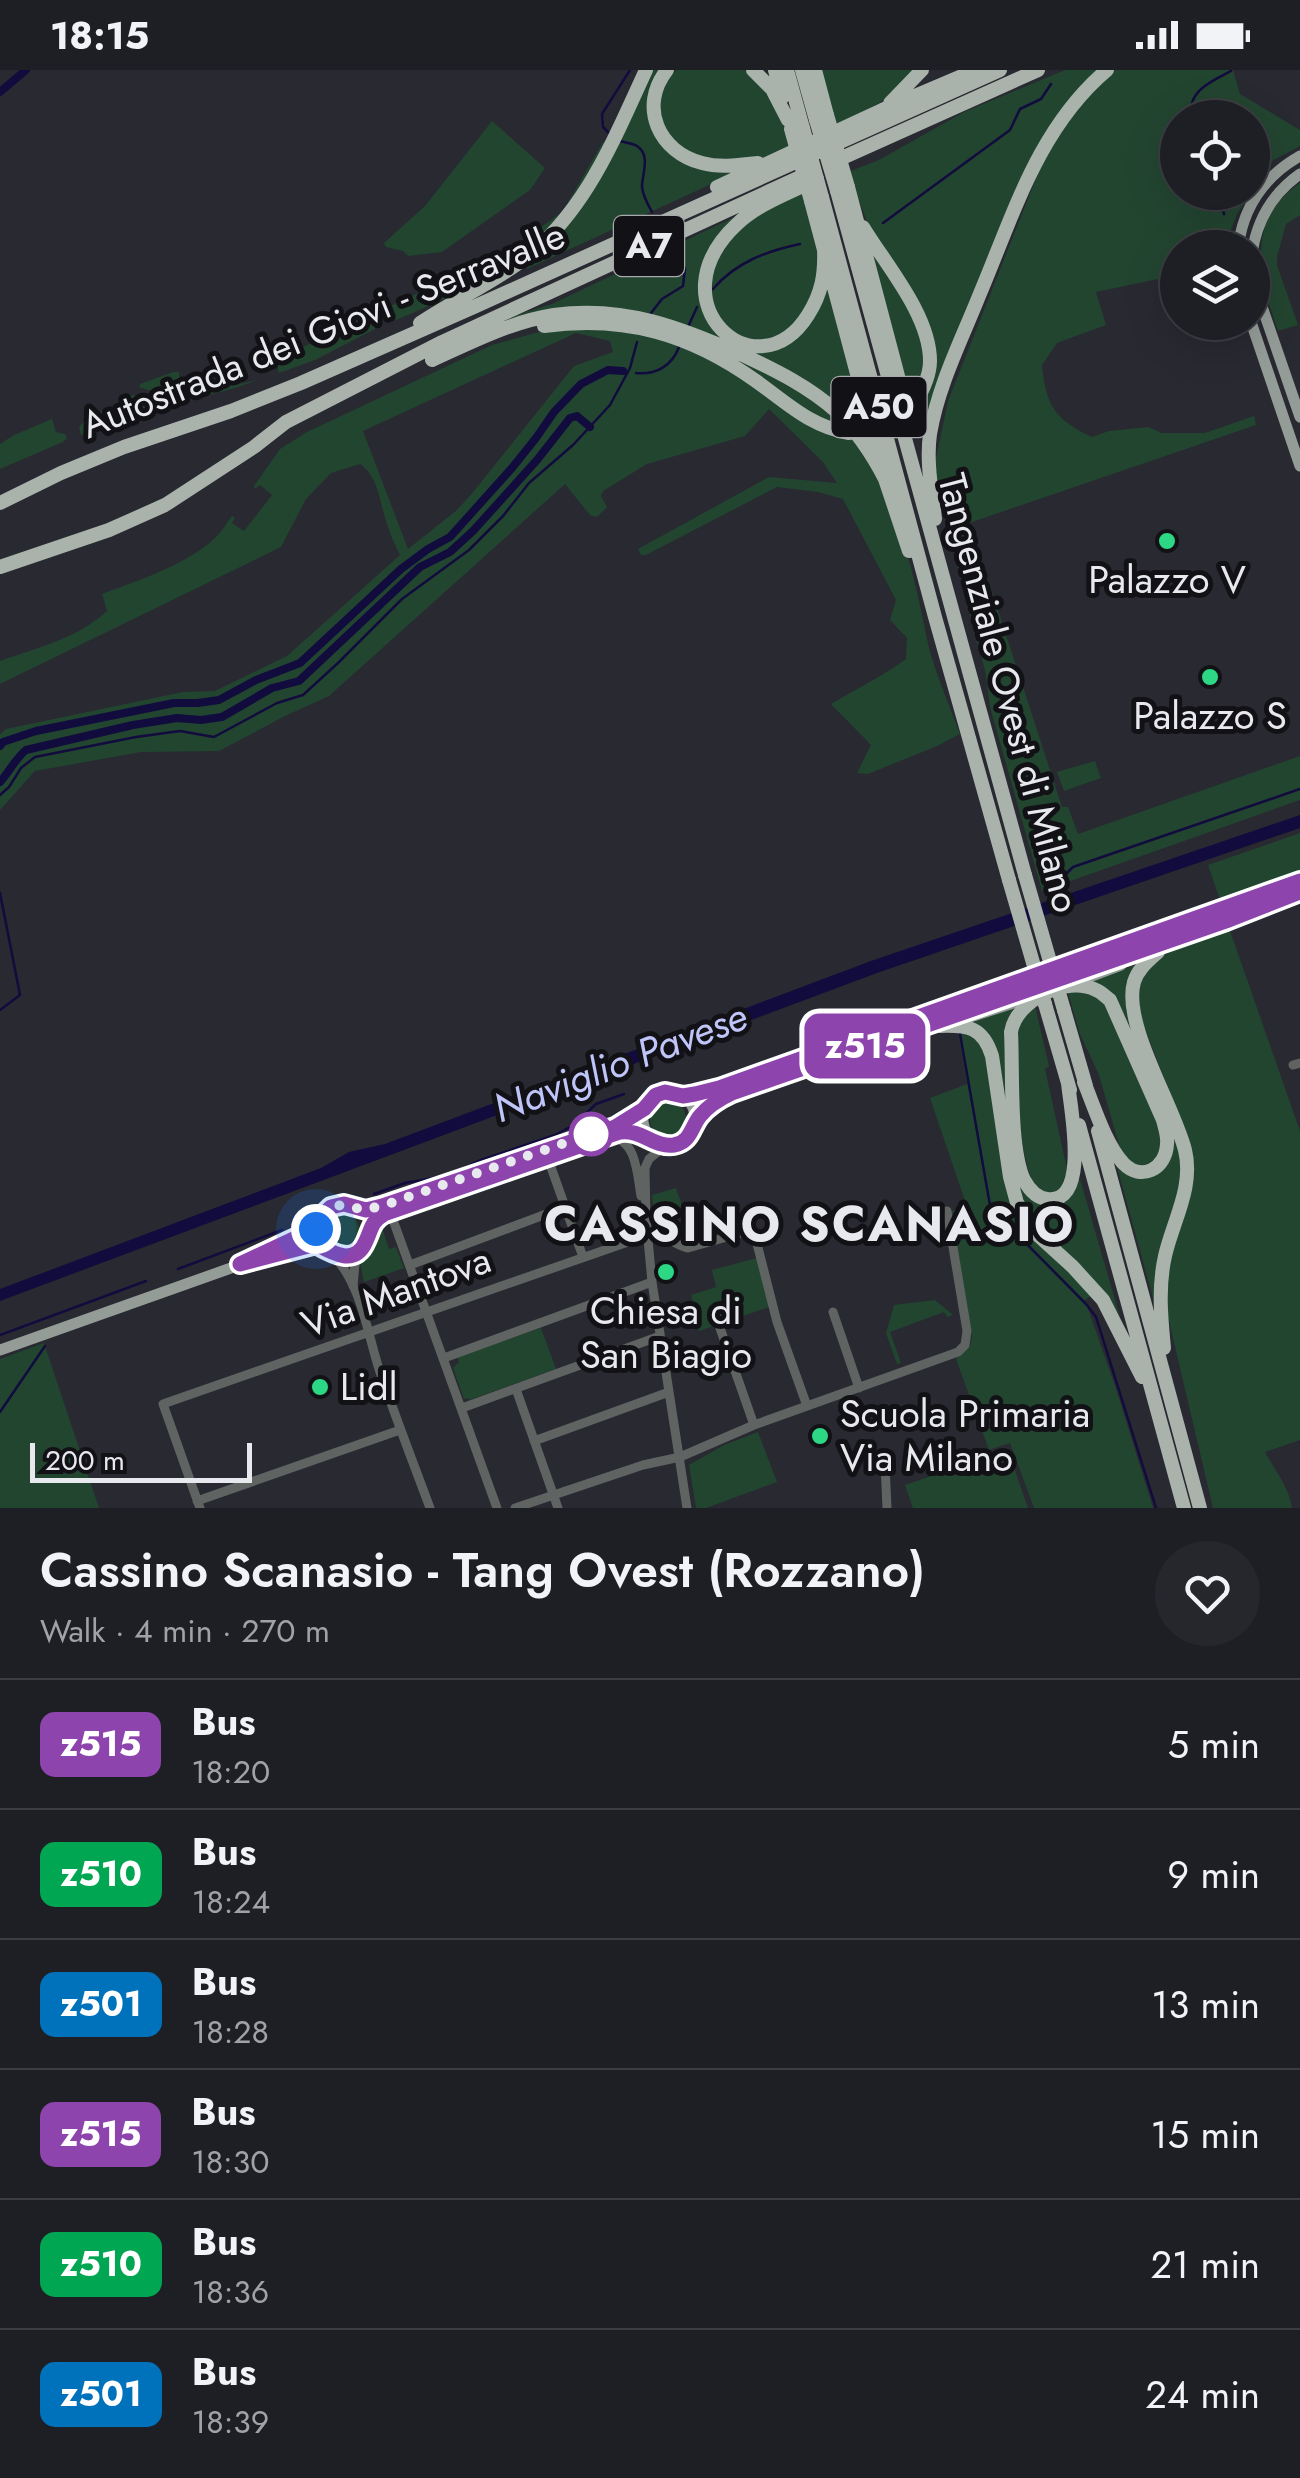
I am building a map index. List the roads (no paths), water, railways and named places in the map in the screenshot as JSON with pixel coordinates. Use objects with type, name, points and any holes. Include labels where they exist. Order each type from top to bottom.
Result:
[{"type":"highway","points":[[391,342],[504,273],[570,215],[595,177],[646,70]]},
{"type":"highway","points":[[667,70],[656,90],[654,114],[658,130],[671,148],[711,166],[769,163]]},
{"type":"highway","points":[[753,70],[805,122]]},
{"type":"highway","points":[[775,70],[805,122],[830,194],[825,270],[818,295],[802,324],[786,338],[766,345],[732,339],[714,322],[706,304],[705,278],[720,245],[736,225],[762,206],[880,148],[925,120]]},
{"type":"highway","name":"Tangenziale Ovest di Milano","points":[[788,70],[830,194],[944,576],[1200,1508]]},
{"type":"highway","name":"Tangenziale Ovest di Milano","points":[[802,70],[805,122]]},
{"type":"highway","points":[[882,110],[922,70]]},
{"type":"highway","name":"A7","points":[[476,306],[529,274],[976,70]]},
{"type":"highway","name":"Autostrada dei Giovi - Serravalle","points":[[0,503],[154,436],[231,412],[476,306],[1000,70]]},
{"type":"highway","name":"Autostrada dei Giovi - Serravalle","points":[[0,567],[92,536],[165,505],[286,422],[442,342],[1038,70]]},
{"type":"highway","points":[[944,576],[928,454],[948,372],[1039,155],[1070,108],[1107,70]]},
{"type":"highway","points":[[805,122],[816,73]]},
{"type":"highway","points":[[830,194],[856,214],[925,331],[928,373],[914,405]]},
{"type":"highway","name":"Tangenziale Ovest di Milano","points":[[830,194],[935,617],[1009,880],[1048,997],[1184,1508]]},
{"type":"highway","points":[[856,214],[935,517]]},
{"type":"highway","points":[[824,249],[885,478],[935,617]]},
{"type":"highway","points":[[432,360],[500,329],[555,315],[601,313],[653,320],[704,338],[797,382],[851,427],[885,478]]},
{"type":"highway","points":[[375,378],[536,328],[582,322],[640,328],[694,344],[738,368],[808,419],[849,433]]},
{"type":"highway","points":[[1158,952],[1142,966],[1134,981],[1133,997],[1143,1041],[1186,1156],[1184,1193],[1160,1287],[1168,1388]]},
{"type":"highway","points":[[1068,1083],[1075,1143],[1074,1174],[1063,1195],[1041,1198],[1030,1189],[1021,1170],[1014,1125],[1012,1032],[1022,1009],[1048,997],[1080,986],[1095,989],[1110,1000],[1163,1120],[1168,1140],[1166,1155],[1157,1168],[1146,1173],[1135,1172],[1123,1163],[1084,1082]]},
{"type":"highway","points":[[940,1026],[967,1026],[986,1042],[992,1056],[1016,1203],[1039,1236],[1073,1266],[1102,1300],[1158,1408]]},
{"type":"main road","points":[[1242,230],[1254,199],[1276,172],[1298,157]]},
{"type":"main road","points":[[1257,230],[1267,208],[1300,174]]},
{"type":"main road","points":[[1270,330],[1300,418]]},
{"type":"main road","points":[[1257,340],[1300,466]]},
{"type":"main road","points":[[683,1096],[719,1088],[1300,881]]},
{"type":"main road","points":[[0,1350],[240,1264],[309,1245],[318,1244],[348,1256],[362,1247],[372,1222],[384,1214],[607,1136],[630,1131],[674,1145],[689,1136],[695,1121],[721,1098],[1300,892]]},
{"type":"main road","points":[[849,1052],[1048,997],[1195,938],[1226,921]]},
{"type":"main road","points":[[240,1264],[302,1235],[335,1206],[366,1210],[382,1206],[615,1127],[644,1109],[656,1095],[674,1092],[683,1096],[693,1107],[695,1121]]},
{"type":"main road","points":[[644,1109],[642,1124],[650,1138]]},
{"type":"main road","points":[[354,1207],[365,1218],[368,1232]]},
{"type":"main road","points":[[321,1216],[316,1232],[326,1250]]},
{"type":"street","points":[[607,1136],[618,1136],[631,1150],[646,1218],[652,1282],[687,1508]]},
{"type":"street","points":[[646,1218],[646,1168],[666,1145]]},
{"type":"street","points":[[548,1156],[583,1257]]},
{"type":"street","points":[[410,1266],[565,1208]]},
{"type":"street","points":[[515,1508],[642,1465],[680,1457],[754,1425],[954,1354],[965,1345],[967,1331],[947,1211]]},
{"type":"street","points":[[392,1220],[497,1508]]},
{"type":"street","points":[[648,1235],[660,1234],[688,1248],[754,1232],[777,1322],[808,1406]]},
{"type":"street","name":"Via Mantova","points":[[198,1504],[163,1404],[648,1235]]},
{"type":"street","points":[[353,1289],[354,1264],[362,1247]]},
{"type":"street","points":[[326,1250],[339,1262],[353,1289],[430,1508]]},
{"type":"street","points":[[444,1358],[652,1282]]},
{"type":"street","points":[[833,1312],[859,1388]]},
{"type":"street","points":[[720,1328],[754,1425]]},
{"type":"street","points":[[462,1408],[660,1336]]},
{"type":"street","points":[[516,1389],[558,1508]]},
{"type":"street","points":[[534,1440],[669,1392]]},
{"type":"street","points":[[198,1504],[400,1430]]},
{"type":"street","points":[[885,1464],[887,1508]]},
{"type":"water","name":"Naviglio Pavese","points":[[1300,815],[1300,828],[877,973],[0,1301],[0,1289],[321,1168],[349,1152],[385,1144],[871,961]]},
{"type":"waterway","points":[[0,92],[26,70]]},
{"type":"waterway","points":[[609,133],[603,127],[602,114],[630,70]]},
{"type":"waterway","points":[[1193,100],[1208,84],[1231,71]]},
{"type":"waterway","points":[[883,223],[1010,130],[1020,109],[1041,99],[1051,84]]},
{"type":"waterway","points":[[620,141],[637,146],[644,154],[642,187],[652,212]]},
{"type":"waterway","points":[[1223,210],[1224,214]]},
{"type":"waterway","points":[[713,289],[753,259],[800,244]]},
{"type":"waterway","points":[[651,313],[662,299],[683,286],[685,268],[672,247]]},
{"type":"waterway","points":[[688,327],[697,307]]},
{"type":"waterway","points":[[0,795],[35,757],[180,731],[214,737],[277,703],[303,695],[402,599],[469,550],[529,483],[573,445],[610,405],[630,368],[637,342]]},
{"type":"waterway","points":[[636,373],[662,368],[679,347]]},
{"type":"waterway","points":[[0,746],[36,731],[174,703],[219,700],[300,663],[401,569],[450,537],[581,384],[608,370],[623,371]]},
{"type":"waterway","points":[[0,782],[26,750],[133,725],[177,718],[222,717],[272,688],[299,681],[420,567],[450,552],[473,531],[570,418],[577,416],[590,427]]},
{"type":"waterway","points":[[1067,885],[1065,875],[1073,867],[1300,789]]},
{"type":"waterway","points":[[0,893],[20,995],[0,1010]]},
{"type":"waterway","points":[[960,1034],[991,1211],[1096,1317],[1156,1508]]},
{"type":"waterway","name":"Naviglio Pavese","points":[[374,1194],[405,1183],[450,1175],[555,1135],[574,1125],[596,1104],[624,1094]]},
{"type":"waterway","points":[[178,1269],[282,1230]]},
{"type":"waterway","points":[[0,1335],[146,1281]]},
{"type":"waterway","points":[[0,1412],[45,1346]]},
{"type":"place","name":"Palazzo V","points":[[1167,541]]},
{"type":"place","name":"Palazzo S","points":[[1210,677]]},
{"type":"place","name":"Chiesa di San Biagio","points":[[666,1272]]},
{"type":"place","name":"Lidl","points":[[320,1387]]},
{"type":"place","name":"Scuola Primaria Via Milano","points":[[820,1436]]},
{"type":"district","name":"CASSINO SCANASIO","points":[[810,1224]]}]
